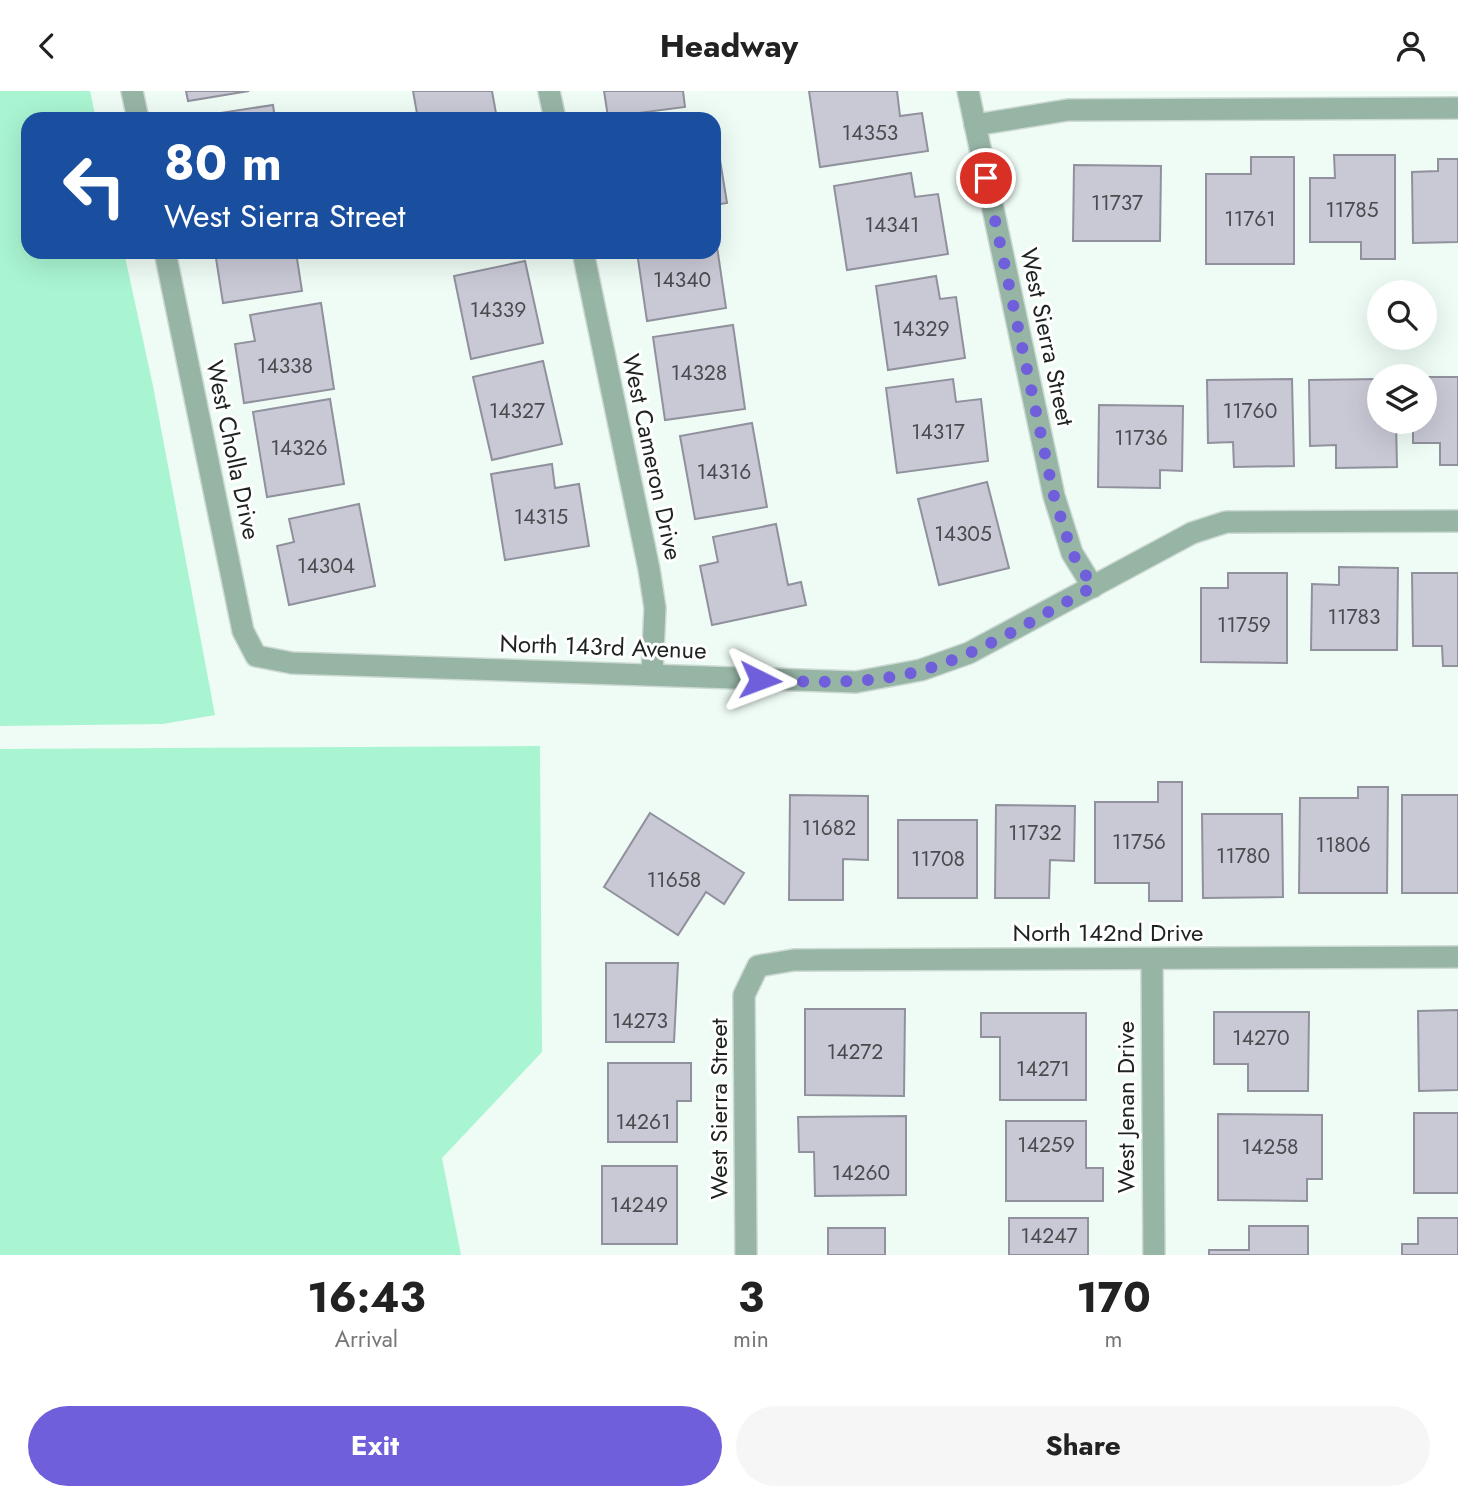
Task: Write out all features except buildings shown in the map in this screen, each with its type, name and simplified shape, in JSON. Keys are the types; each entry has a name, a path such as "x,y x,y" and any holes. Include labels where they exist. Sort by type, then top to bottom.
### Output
{"street":[{"path":"132,91 136,112"},
{"path":"550,91 554,112"},
{"name":"West Sierra Street","path":"968,91 1054,496 1072,553 1093,587"},
{"path":"975,125 1068,110 1382,100 1458,108"},
{"name":"West Cholla Drive","path":"166,259 243,631 256,656"},
{"name":"West Cameron Drive","path":"584,259 649,569 655,608 652,674"},
{"name":"North 143rd Avenue","path":"256,656 292,663 856,682 897,676 969,653 1192,533 1226,522 1458,521"},
{"name":"North 142nd Drive","path":"758,966 794,960 1458,957"},
{"name":"West Jenan Drive","path":"1152,959 1154,1255"},
{"name":"West Sierra Street","path":"746,1255 744,995 758,966"}],"green space":[{"path":"0,91 90,91 94,112 21,112 21,259 126,259 153,386 215,715 163,724 0,726"},
{"path":"540,746 542,1052 442,1158 461,1255 0,1255 0,749"}],"route":[{"path":"760,680 856,682 921,670 969,653 1093,587 1072,553 1054,496 986,178"}]}
